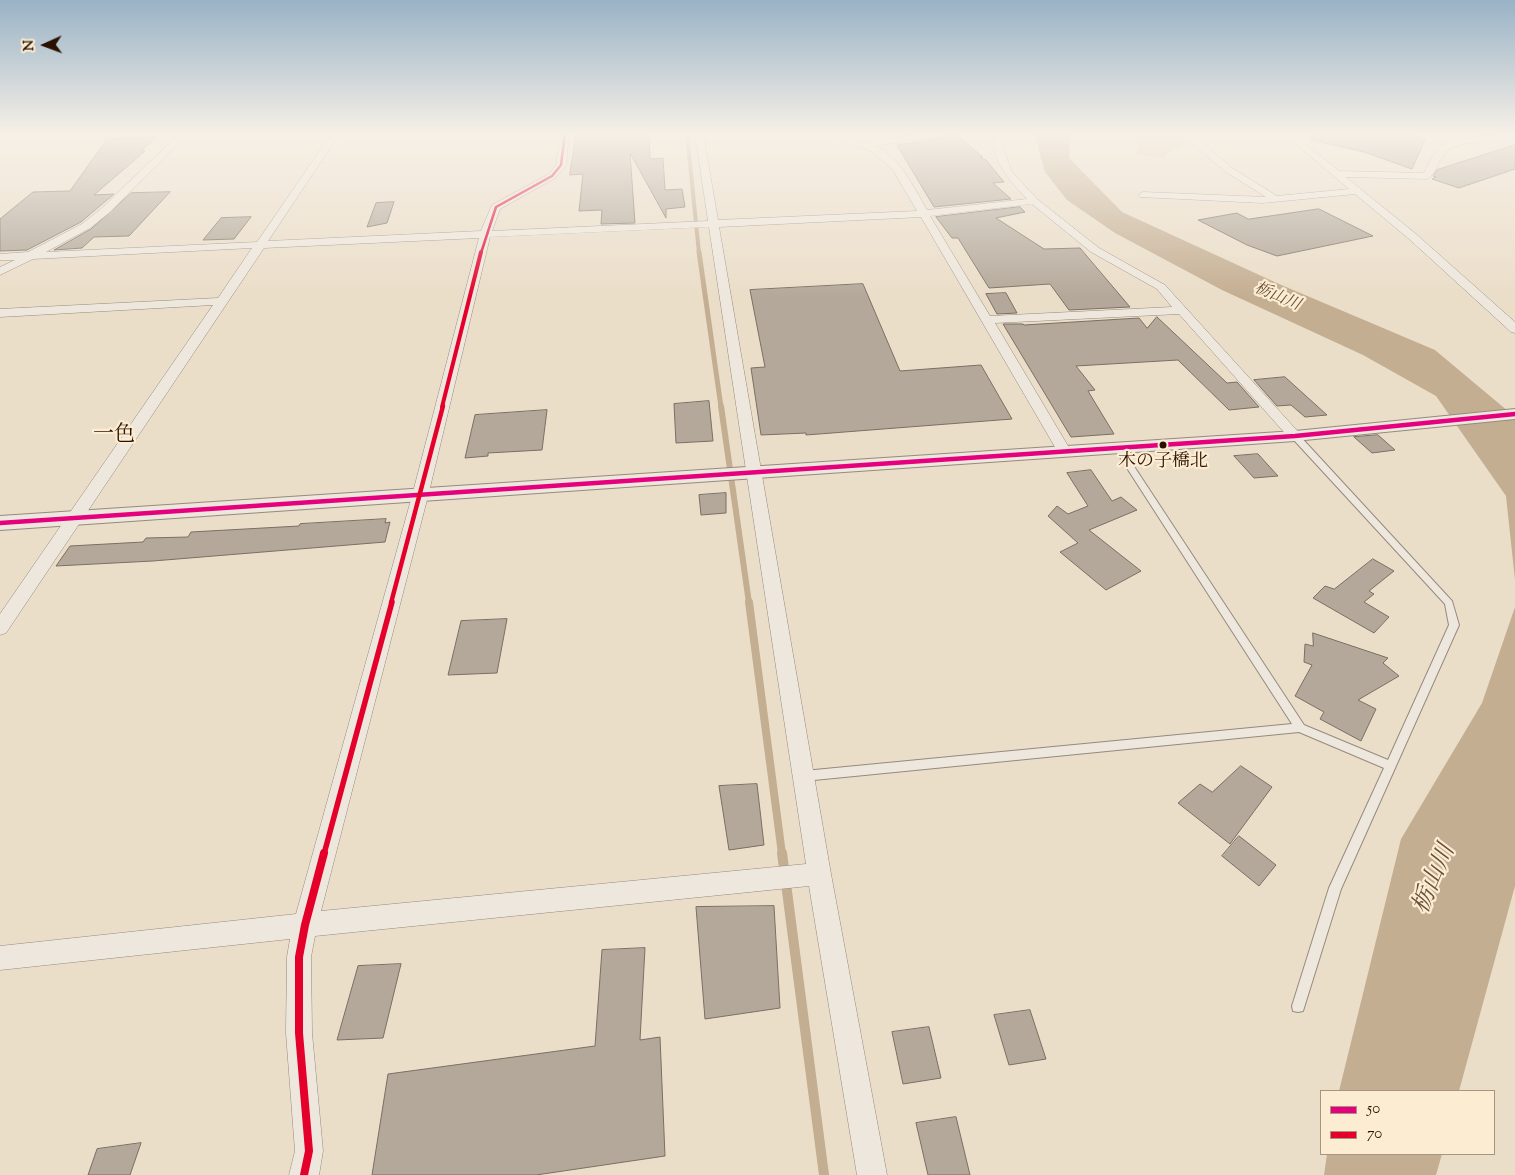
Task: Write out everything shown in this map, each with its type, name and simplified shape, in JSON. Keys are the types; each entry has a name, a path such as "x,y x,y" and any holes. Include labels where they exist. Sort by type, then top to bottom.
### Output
{"street":[{"path":"0,272 86,226 129,188"},
{"path":"0,628 299,188"},
{"path":"304,1175 309,1151 299,1033 299,957 305,925 420,496 486,233 496,206 530,188"},
{"path":"706,188 710,224 754,471 819,874 872,1175"},
{"path":"908,188 1064,451"},
{"path":"1021,188 1034,202 1068,232 1095,250 1161,287 1295,436"},
{"path":"1258,188 1276,199"},
{"path":"1354,188 1512,324"},
{"path":"1143,195 1276,199 1357,190"},
{"path":"0,257 923,214 1034,202"},
{"path":"0,313 223,301"},
{"path":"986,320 1182,310"},
{"path":"0,523 1295,436 1515,414"},
{"path":"0,958 305,925 819,874"}],"lane":[{"path":"1295,436 1449,603 1454,626 1335,888 1298,1006"},
{"path":"1118,448 1300,728"},
{"path":"804,776 1300,728 1390,766"}],"water":[{"name":"栃山川","path":"1057,188 1098,188 1122,212 1279,284 1435,350 1515,417 1515,580 1506,496 1436,396 1363,355 1222,290 1115,233 1067,200"},
{"name":"栃山川","path":"1515,607 1515,886 1459,1090 1339,1090 1401,839 1482,703"},
{"path":"1327,1155 1442,1155 1436,1175 1324,1175"}],"building":[{"path":"72,188 102,188 94,195 114,194 81,222 27,250 0,251 0,219 33,192 70,191"},
{"path":"582,188 632,188 635,223 601,224 602,210 579,211"},
{"path":"649,188 665,188 665,190 682,189 685,207 666,209 666,218"},
{"path":"923,188 998,188 1011,199 934,207"},
{"path":"170,192 129,236 94,237 82,248 54,250 91,229 131,193"},
{"path":"394,202 387,223 367,227 376,203"},
{"path":"1020,207 1025,212 996,218 1044,249 1080,248 1130,307 1069,310 1050,284 989,288 958,238 952,238 936,217"},
{"path":"1319,209 1373,236 1277,256 1247,245 1198,220 1237,213 1248,219"},
{"path":"251,217 234,239 203,240 221,218"},
{"path":"863,284 900,371 981,365 1012,419 806,435 806,433 761,435 751,368 765,367 750,290"},
{"path":"1006,293 1017,313 997,314 986,294"},
{"path":"1157,317 1227,383 1237,382 1259,407 1229,410 1178,360 1076,366 1095,390 1088,391 1114,434 1071,437 1003,324 1024,325 1139,318 1147,328"},
{"path":"1285,377 1327,415 1305,417 1291,405 1277,406 1254,380"},
{"path":"709,401 713,441 676,443 674,404"},
{"path":"547,410 542,450 488,453 488,456 465,458 475,415"},
{"path":"1378,435 1395,450 1372,453 1354,437"},
{"path":"1258,454 1278,476 1254,478 1234,456"},
{"path":"1091,470 1112,501 1121,497 1137,510 1089,530 1141,571 1106,590 1060,552 1078,543 1048,516 1057,506 1068,514 1088,506 1067,473"},
{"path":"726,493 726,513 701,515 699,495"},
{"path":"386,519 385,523 390,522 385,542 153,561 56,566 70,546 143,542 146,538 188,537 191,532"},
{"path":"1373,559 1394,571 1369,591 1374,594 1364,602 1389,617 1374,633 1313,598 1325,586 1334,589"},
{"path":"507,619 497,673 448,675 461,621"},
{"path":"1313,633 1388,658 1383,663 1399,676 1358,700 1376,709 1361,741 1320,719 1324,712 1295,696 1312,665 1304,662 1305,644 1313,646"},
{"path":"1241,766 1272,787 1230,844 1178,803 1200,784 1212,792"},
{"path":"757,784 764,845 729,850 719,786"},
{"path":"1239,836 1276,865 1259,886 1222,856"},
{"path":"774,906 780,1008 705,1019 696,907"},
{"path":"645,948 640,1040 660,1037 665,1156 536,1175 372,1175 388,1074 595,1046 602,950"},
{"path":"401,964 383,1038 337,1040 358,966"},
{"path":"1030,1010 1046,1059 1009,1065 994,1015"},
{"path":"929,1027 941,1078 903,1084 892,1032"},
{"path":"956,1117 970,1175 928,1175 916,1123"},
{"path":"141,1143 130,1175 88,1175 97,1149"}],"waterway":[{"path":"692,188 699,253"},
{"path":"699,252 721,407"},
{"path":"721,406 749,603"},
{"path":"749,602 782,854"},
{"path":"782,853 824,1175"}],"transit line":[{"name":"70","path":"304,1175 309,1151 299,1033 299,957 305,925 420,496 486,233 496,207 531,188"},
{"name":"50","path":"0,523 1295,436 1515,414"}],"place":[{"name":"木の子橋北","path":"1163,445"}],"district":[{"name":"一色","path":"114,436"}]}
